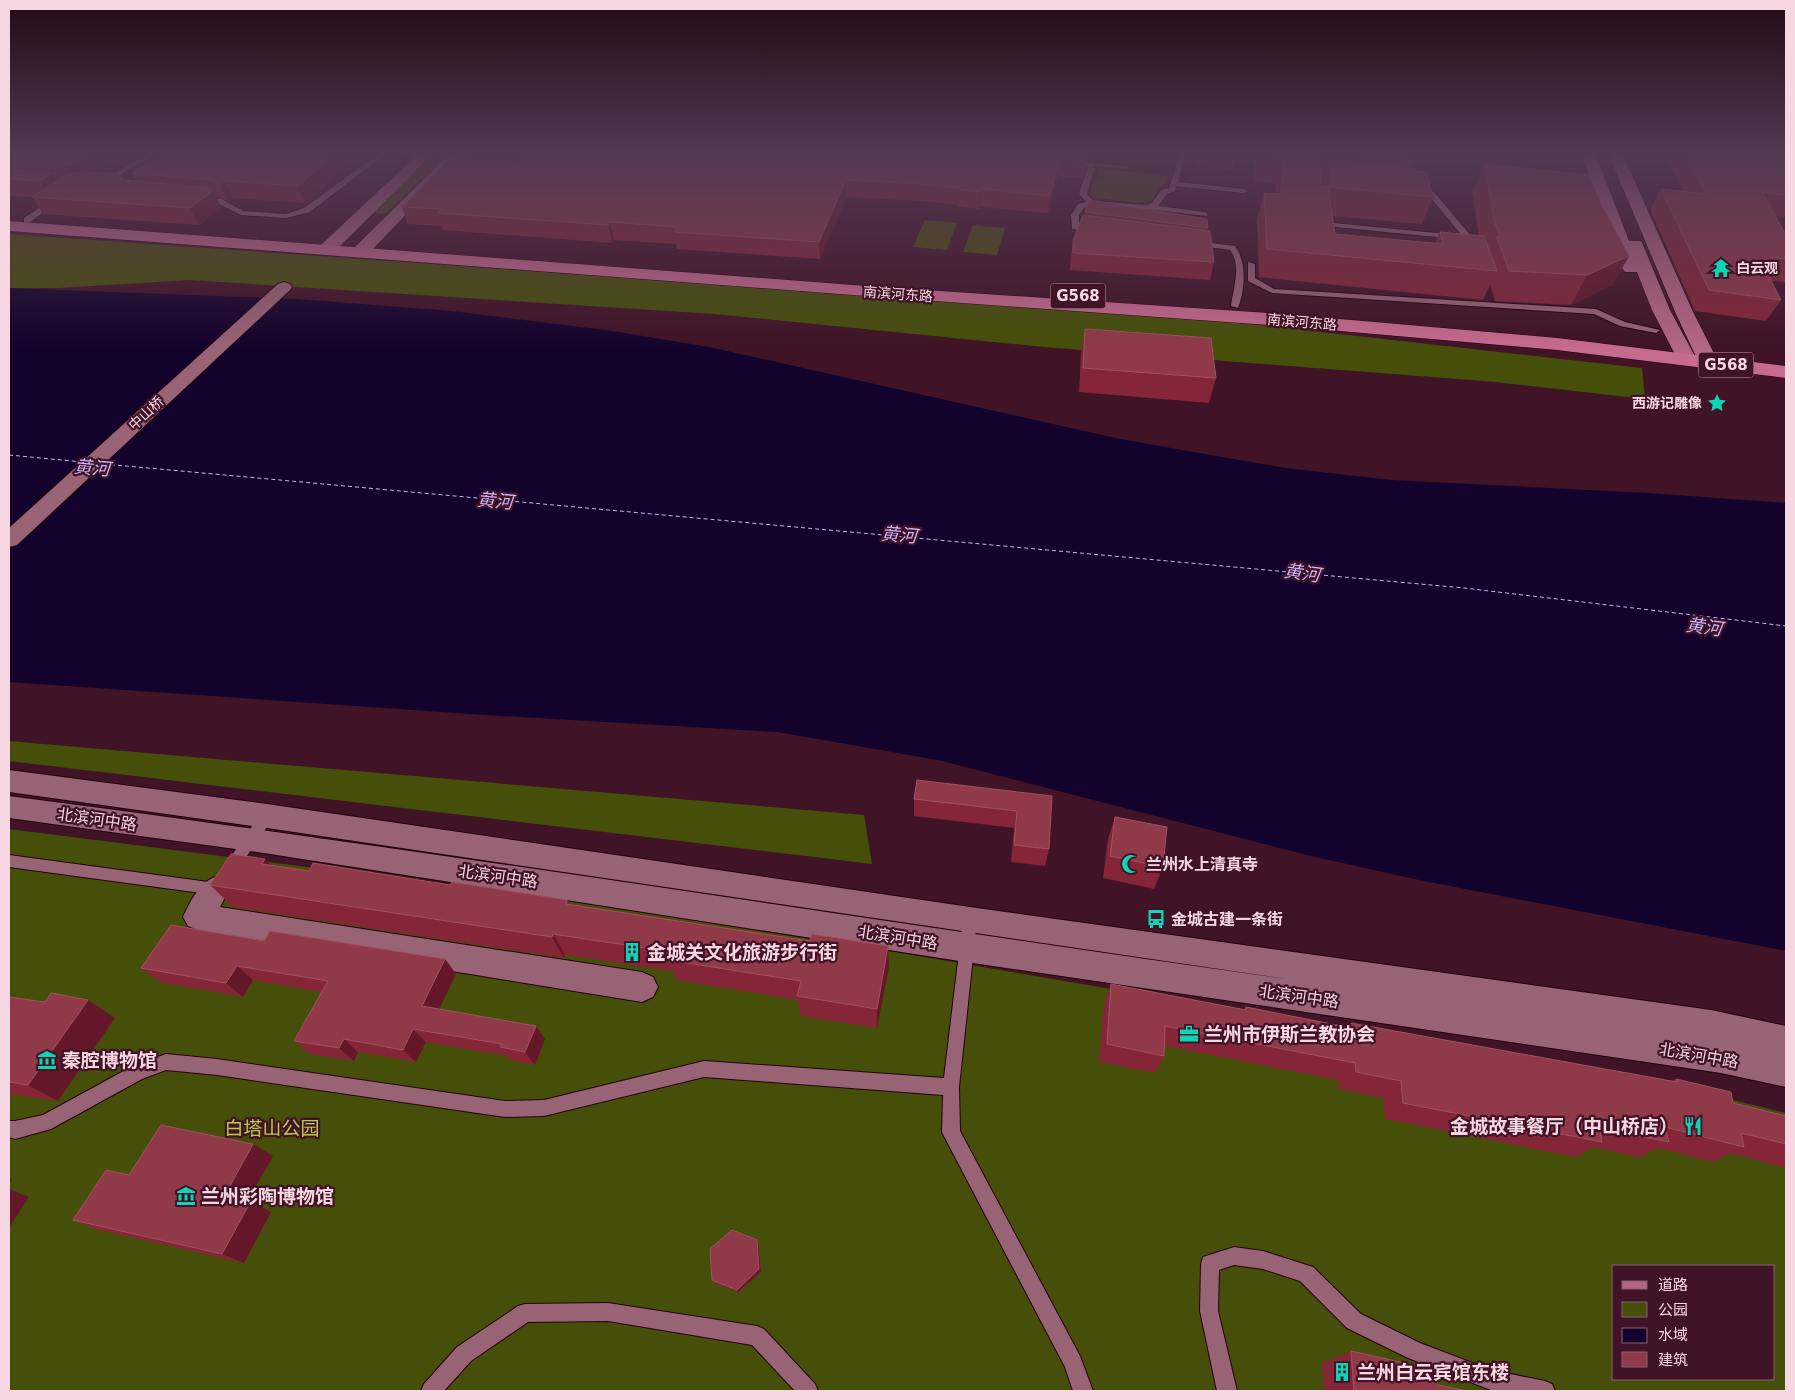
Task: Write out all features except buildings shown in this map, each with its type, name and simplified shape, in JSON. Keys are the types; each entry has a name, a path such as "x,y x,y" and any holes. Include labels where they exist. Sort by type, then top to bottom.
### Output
{"highway":[{"name":"南滨河东路","path":"9,219 331,244"},
{"name":"南滨河东路","path":"9,226 365,246 1235,306 1786,359"},
{"name":"南滨河东路","path":"365,246 876,292 1283,320 1558,344 1682,350 1786,372"}],"main road":[{"path":"331,244 358,218"},
{"path":"365,246 395,218"},
{"path":"1611,218 1620,242 1682,350"},
{"path":"1627,218 1682,350"},
{"path":"1631,218 1666,311"},
{"path":"1643,218 1684,314 1682,350"}],"street":[{"name":"中山桥","path":"9,540 284,287"},
{"name":"北滨河中路","path":"9,781 810,894 968,934 1721,1057 1786,1072"},
{"name":"北滨河中路","path":"9,807 250,839 803,921 968,934 1613,1011 1711,1026 1786,1042"},
{"path":"215,890 198,917 642,987"}],"lane":[{"path":"1075,218 1075,227 1106,232"},
{"path":"1451,218 1468,238 1474,255"},
{"path":"1326,224 1468,238"},
{"path":"1186,242 1232,248 1236,251 1239,263 1235,306"},
{"path":"1251,264 1252,279 1272,291 1490,302 1596,312 1682,350"},
{"path":"9,861 215,890 267,816"},
{"path":"968,934 951,1087 951,1132 1073,1362 1083,1391"},
{"path":"9,1129 15,1130 45,1123 137,1073 166,1062 217,1067 505,1109 544,1108 704,1069 951,1087"},
{"path":"1227,1391 1209,1311 1210,1264 1234,1256 1263,1260 1306,1274 1354,1321 1415,1351 1491,1380 1546,1391"},
{"path":"431,1391 464,1354 525,1313 608,1312 757,1336 808,1391"}],"green space":[{"path":"925,220 957,223 947,250 913,247"},
{"path":"973,225 1005,228 997,255 963,252"},
{"path":"9,234 1205,319 1642,368 1645,399 1496,382 1044,347 714,314 190,280 59,288 9,288"},
{"path":"9,741 864,815 872,864 9,761"},
{"name":"白塔山公园","path":"9,829 661,912 1661,1083 1786,1113 1786,1391 9,1391"}],"water":[{"name":"黄河","path":"9,288 297,299 452,311 613,331 709,347 1120,439 1285,468 1391,480 1648,493 1786,503 1786,951 1419,880 1311,856 938,760 777,732 485,715 9,682"}],"ferry route":[{"path":"9,455 83,462"},
{"path":"104,464 1464,588 1786,626"}],"place":[{"name":"白云观","path":"1721,268"},
{"name":"西游记雕像","path":"1717,403"},
{"name":"兰州水上清真寺","path":"1131,864"},
{"name":"金城古建一条街","path":"1156,919"},
{"name":"金城关文化旅游步行街","path":"632,952"},
{"name":"兰州市伊斯兰教协会","path":"1189,1034"},
{"name":"秦腔博物馆","path":"47,1060"},
{"name":"金城故事餐厅（中山桥店）","path":"1693,1126"},
{"name":"兰州彩陶博物馆","path":"186,1196"},
{"name":"兰州白云宾馆东楼","path":"1342,1372"}]}
